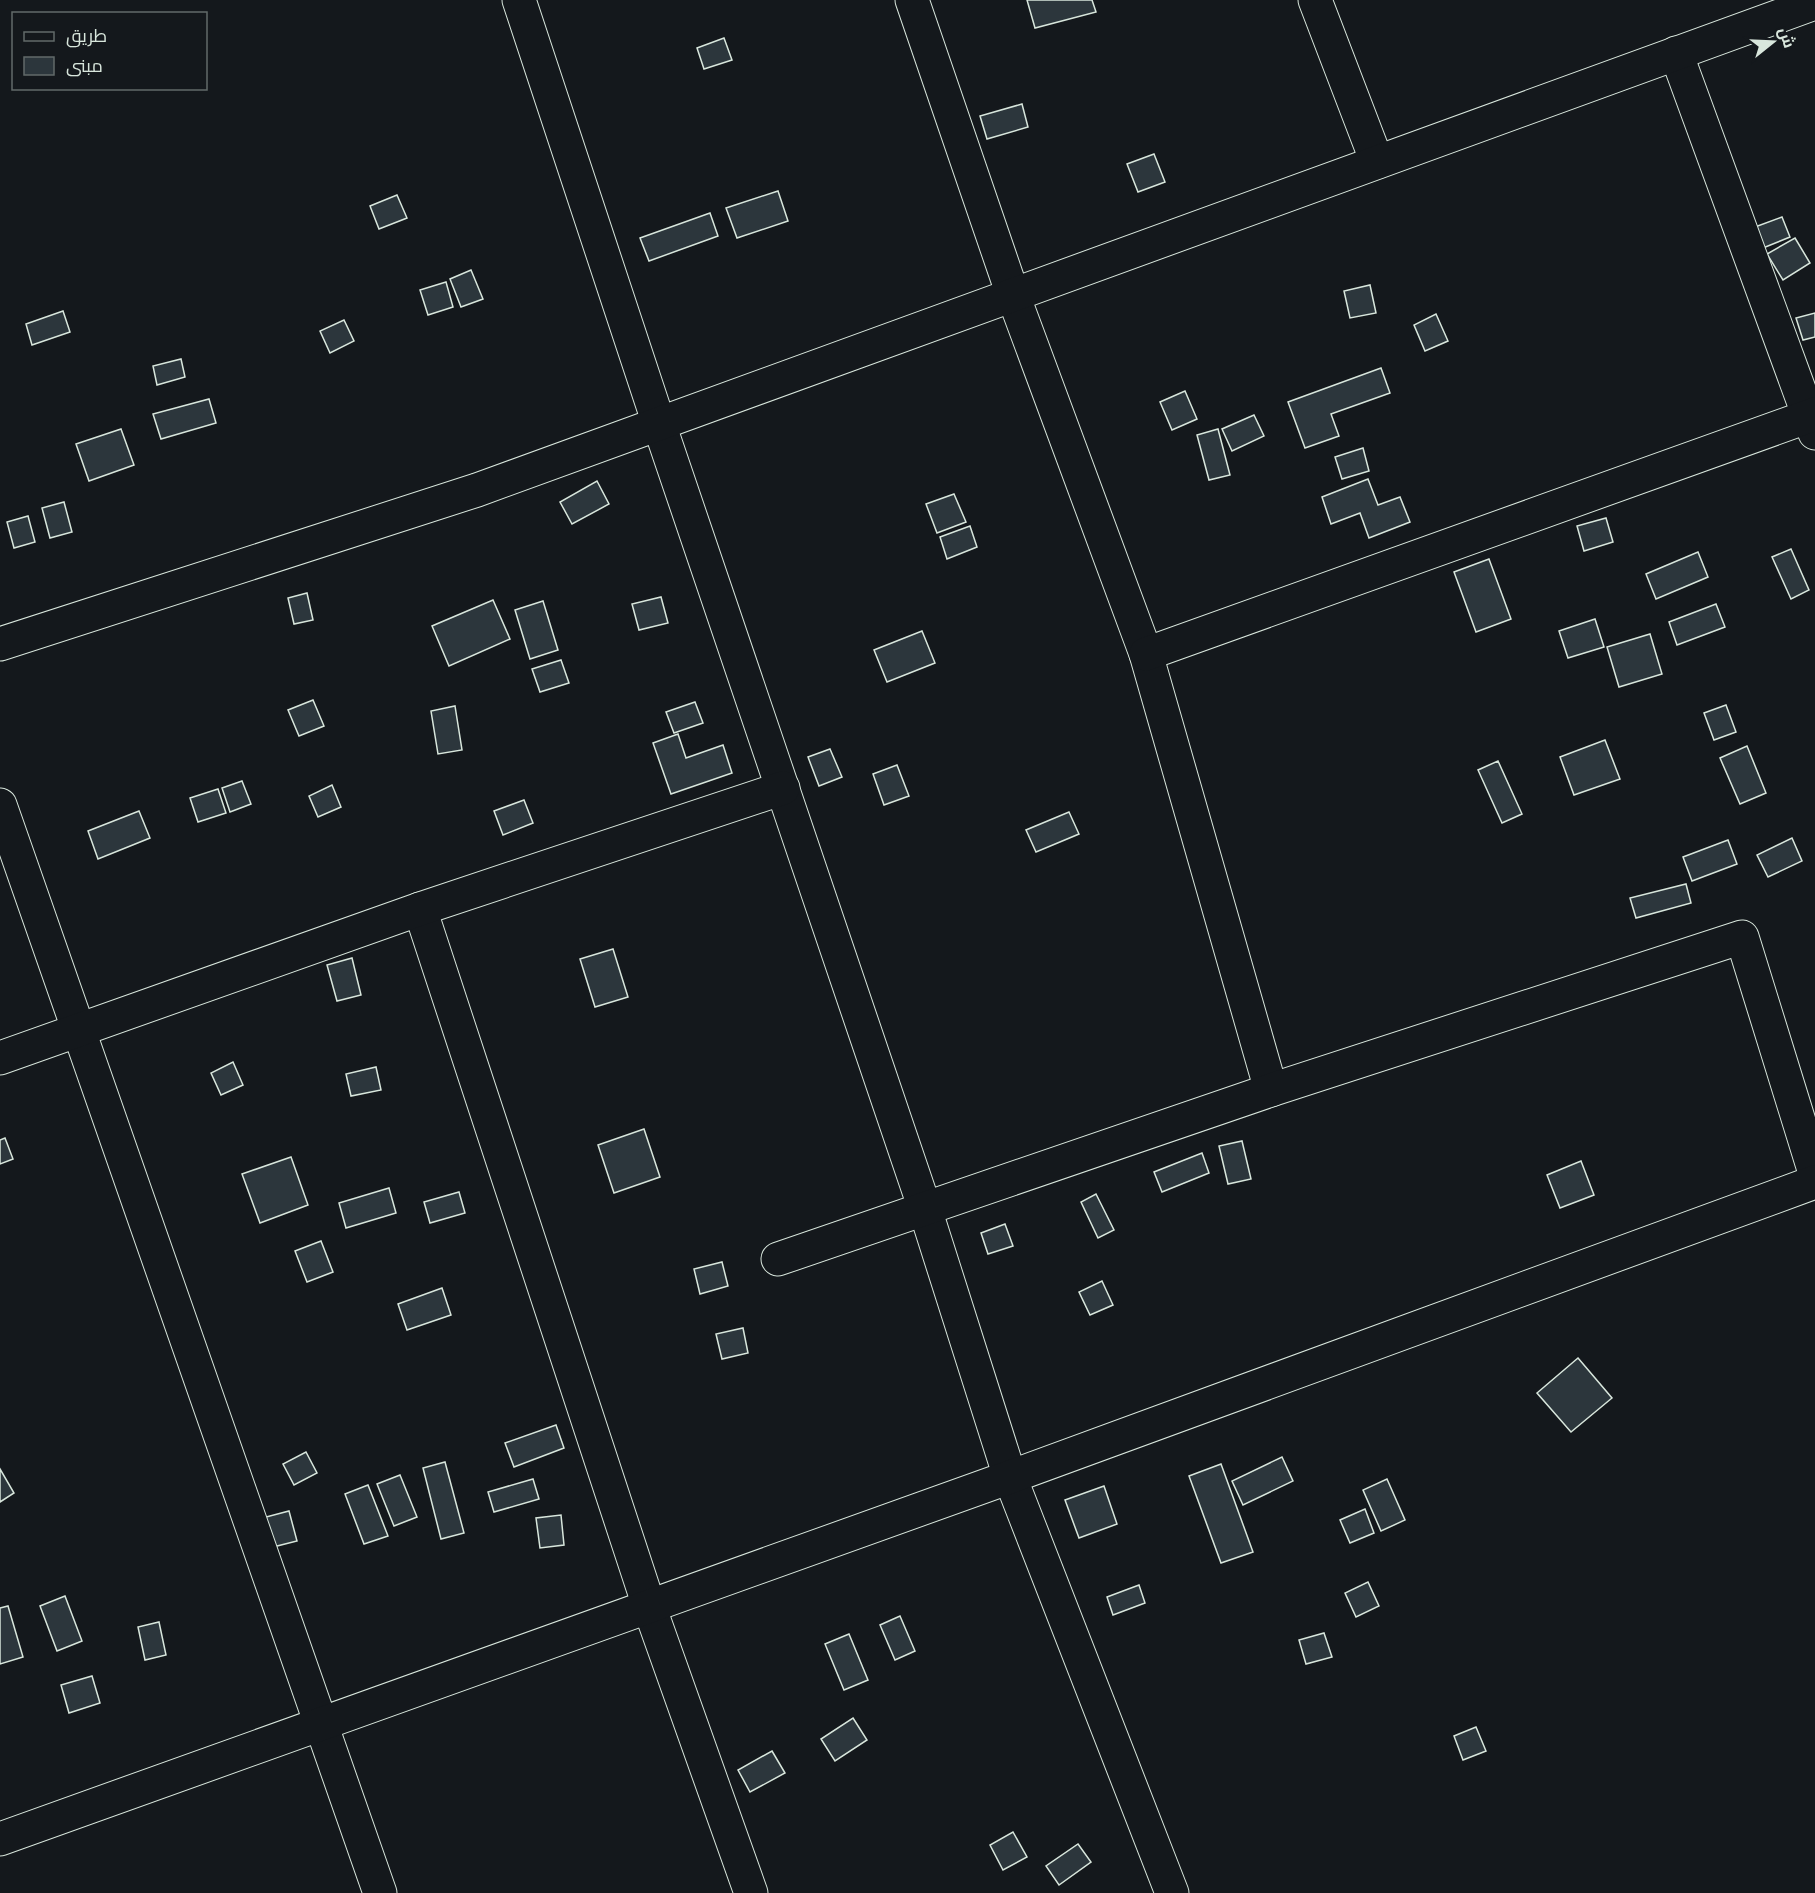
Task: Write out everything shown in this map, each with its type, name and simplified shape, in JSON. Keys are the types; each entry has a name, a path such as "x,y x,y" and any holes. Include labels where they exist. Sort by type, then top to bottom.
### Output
{"street":[{"path":"519,0 659,424 925,1209 1010,1478 1172,1893"},
{"path":"912,0 1012,295 1146,654 1271,1090"},
{"path":"1315,0 1377,162"},
{"path":"0,644 477,490 1815,3"},
{"path":"1146,654 1813,421 1676,53"},
{"path":"0,1058 420,909 783,788"},
{"path":"0,805 380,1893"},
{"path":"420,909 649,1606 752,1893"},
{"path":"778,1259 1271,1090 1742,937 1815,1173"},
{"path":"0,1839 1010,1478 1815,1182"}],"building":[{"path":"1027,0 1092,0 1096,12 1035,28"},
{"path":"724,38 732,60 704,69 697,48"},
{"path":"1022,104 1028,127 987,139 980,116"},
{"path":"1154,154 1165,182 1138,192 1127,164"},
{"path":"778,191 788,221 737,238 726,208"},
{"path":"397,195 407,218 379,229 370,206"},
{"path":"710,213 718,236 649,261 640,238"},
{"path":"1782,217 1790,237 1763,248 1755,227"},
{"path":"1795,238 1810,263 1783,280 1767,254"},
{"path":"471,270 483,299 461,307 450,279"},
{"path":"446,282 453,307 428,315 420,290"},
{"path":"1370,285 1376,313 1350,318 1344,291"},
{"path":"63,311 70,332 32,345 26,324"},
{"path":"1815,313 1815,337 1803,340 1796,318"},
{"path":"1436,314 1448,341 1425,351 1414,325"},
{"path":"344,320 354,341 330,353 320,331"},
{"path":"181,359 185,377 157,385 153,366"},
{"path":"1381,368 1390,393 1331,414 1339,436 1305,448 1288,402"},
{"path":"1185,391 1197,419 1172,430 1160,402"},
{"path":"209,399 216,423 161,439 153,414"},
{"path":"1254,415 1264,436 1232,451 1222,429"},
{"path":"121,429 134,465 89,481 76,444"},
{"path":"1218,429 1230,475 1209,480 1197,435"},
{"path":"1363,448 1369,471 1342,479 1335,457"},
{"path":"1368,479 1378,505 1400,497 1410,522 1369,538 1360,513 1331,524 1322,497"},
{"path":"597,481 609,504 572,524 560,502"},
{"path":"954,494 966,522 937,533 926,504"},
{"path":"64,502 72,532 50,538 42,508"},
{"path":"28,516 35,542 14,548 7,522"},
{"path":"1606,518 1613,542 1584,551 1577,526"},
{"path":"970,526 977,547 947,559 940,537"},
{"path":"1791,549 1809,590 1791,599 1772,557"},
{"path":"1698,552 1708,577 1656,599 1646,574"},
{"path":"1489,559 1511,619 1476,632 1454,572"},
{"path":"307,593 313,620 294,624 288,598"},
{"path":"661,597 668,623 639,630 632,604"},
{"path":"493,600 510,639 449,666 432,626"},
{"path":"543,601 558,650 530,659 515,610"},
{"path":"1716,604 1725,627 1677,645 1669,622"},
{"path":"1595,619 1604,647 1568,658 1559,631"},
{"path":"922,631 935,663 887,682 874,650"},
{"path":"1650,634 1662,674 1619,687 1607,647"},
{"path":"561,660 569,683 540,692 532,669"},
{"path":"313,700 324,726 299,736 288,710"},
{"path":"695,702 703,723 674,733 666,712"},
{"path":"1726,705 1736,732 1714,740 1704,713"},
{"path":"455,706 462,750 438,754 431,711"},
{"path":"678,734 686,758 723,745 732,773 671,794 653,743"},
{"path":"1605,740 1620,779 1574,795 1560,757"},
{"path":"1747,746 1766,793 1740,804 1720,758"},
{"path":"830,749 842,777 819,786 808,757"},
{"path":"1498,761 1522,814 1502,823 1478,770"},
{"path":"897,765 909,796 884,805 873,774"},
{"path":"242,781 251,804 230,812 222,788"},
{"path":"332,785 341,807 318,817 309,796"},
{"path":"218,789 226,813 198,822 190,798"},
{"path":"524,800 533,823 503,835 494,811"},
{"path":"139,811 150,838 98,859 88,831"},
{"path":"1069,812 1079,834 1036,852 1026,830"},
{"path":"1792,838 1802,861 1768,877 1757,855"},
{"path":"1728,840 1737,864 1692,881 1683,857"},
{"path":"1686,884 1691,903 1636,918 1630,898"},
{"path":"613,949 628,997 595,1007 580,959"},
{"path":"352,958 361,995 337,1001 327,965"},
{"path":"233,1062 243,1085 221,1095 211,1073"},
{"path":"376,1067 381,1090 351,1096 346,1074"},
{"path":"644,1129 660,1177 614,1193 598,1145"},
{"path":"5,1138 13,1159 0,1164 0,1140"},
{"path":"1242,1141 1251,1179 1228,1184 1219,1146"},
{"path":"1202,1153 1209,1173 1162,1192 1154,1172"},
{"path":"291,1157 308,1205 260,1223 242,1174"},
{"path":"1581,1161 1594,1195 1560,1208 1547,1175"},
{"path":"389,1188 396,1213 346,1228 339,1203"},
{"path":"459,1192 465,1213 430,1223 424,1202"},
{"path":"1096,1194 1114,1230 1098,1238 1081,1202"},
{"path":"1005,1224 1013,1246 988,1254 981,1233"},
{"path":"321,1241 333,1272 307,1282 295,1251"},
{"path":"722,1262 728,1286 700,1294 694,1269"},
{"path":"1102,1281 1113,1305 1090,1315 1079,1292"},
{"path":"442,1288 451,1315 407,1330 398,1304"},
{"path":"743,1328 748,1353 722,1359 716,1334"},
{"path":"1578,1358 1612,1398 1571,1432 1537,1393"},
{"path":"556,1425 564,1448 514,1467 505,1443"},
{"path":"306,1452 317,1473 294,1485 283,1464"},
{"path":"1282,1457 1293,1481 1243,1505 1232,1481"},
{"path":"445,1462 464,1533 441,1539 423,1468"},
{"path":"1221,1464 1253,1552 1221,1563 1189,1476"},
{"path":"0,1469 14,1493 0,1502"},
{"path":"400,1475 417,1517 394,1526 377,1484"},
{"path":"533,1479 539,1499 494,1512 488,1492"},
{"path":"1387,1479 1405,1520 1381,1531 1363,1490"},
{"path":"368,1485 388,1536 364,1544 345,1494"},
{"path":"1104,1486 1117,1524 1079,1538 1065,1500"},
{"path":"1365,1509 1374,1533 1350,1543 1340,1520"},
{"path":"289,1511 297,1541 273,1547 266,1517"},
{"path":"561,1515 564,1545 540,1548 536,1518"},
{"path":"1368,1582 1379,1606 1356,1617 1345,1593"},
{"path":"1139,1585 1145,1603 1113,1615 1107,1597"},
{"path":"65,1596 82,1641 57,1651 40,1606"},
{"path":"8,1606 23,1657 0,1664 0,1608"},
{"path":"900,1616 915,1651 895,1660 880,1625"},
{"path":"159,1622 166,1655 145,1660 138,1627"},
{"path":"1324,1633 1332,1657 1306,1664 1299,1640"},
{"path":"849,1634 868,1680 844,1690 825,1644"},
{"path":"92,1676 100,1703 69,1713 61,1685"},
{"path":"853,1718 867,1740 835,1761 821,1739"},
{"path":"1476,1727 1486,1751 1463,1760 1454,1736"},
{"path":"772,1751 785,1773 750,1792 738,1770"},
{"path":"1013,1832 1027,1857 1003,1870 990,1845"},
{"path":"1078,1844 1091,1862 1059,1885 1046,1866"}]}
